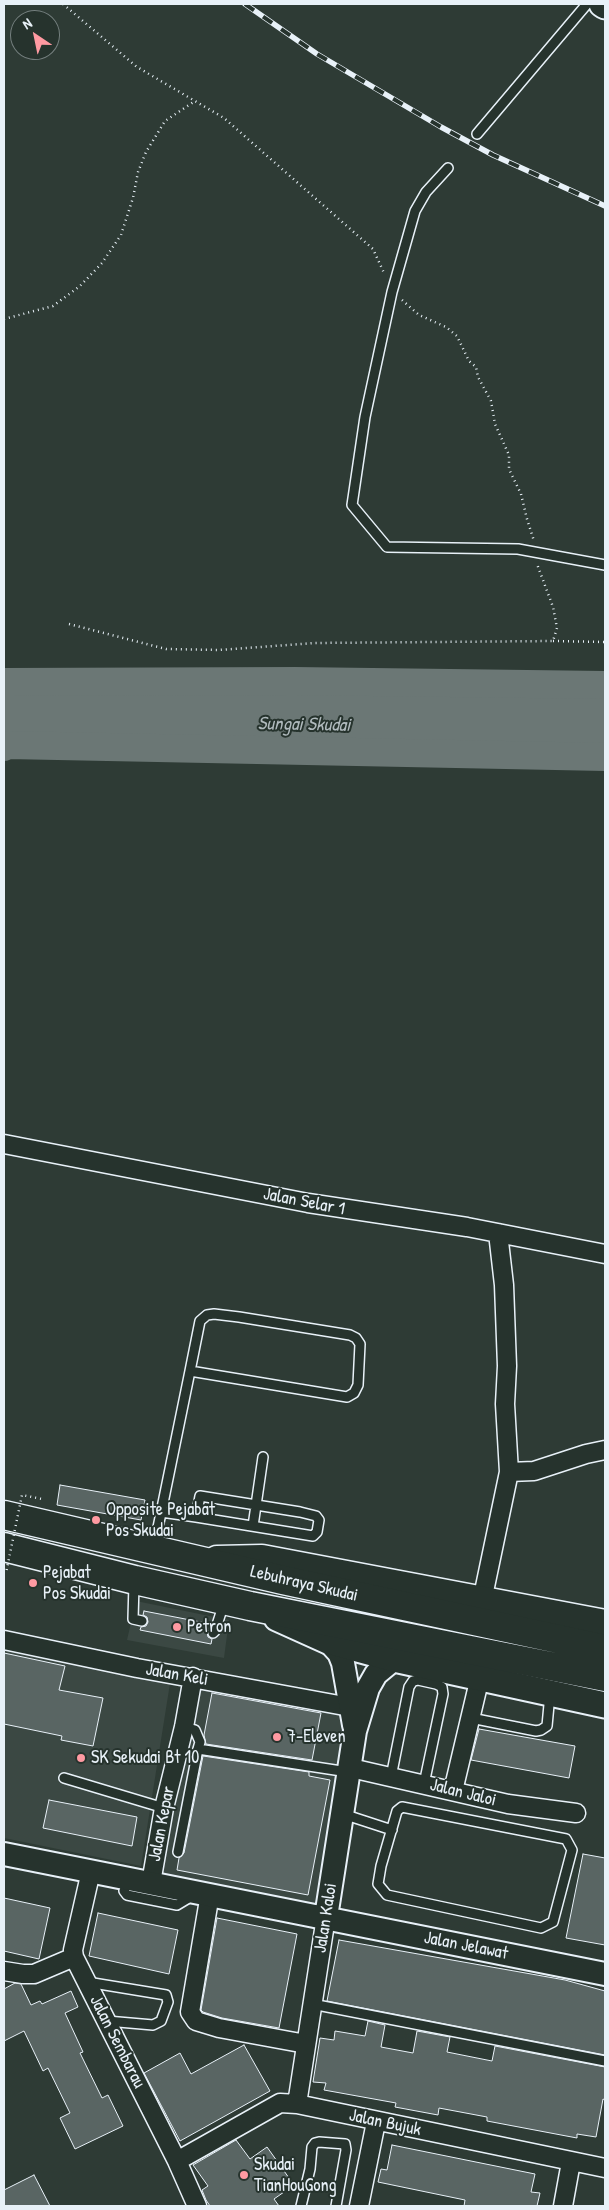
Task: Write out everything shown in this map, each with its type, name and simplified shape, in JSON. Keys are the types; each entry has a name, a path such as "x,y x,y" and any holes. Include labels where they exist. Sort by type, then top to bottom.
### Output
{"main road":[{"name":"Lebuhraya Skudai","path":"4,1515 195,1560 605,1649"},
{"name":"Lebuhraya Skudai","path":"4,1547 237,1604 605,1677"},
{"path":"195,1560 262,1559 605,1624"},
{"path":"237,1604 328,1640 394,1659 605,1705"}],"street":[{"name":"Jalan Selar 1","path":"4,1145 351,1211 447,1224 605,1254"},
{"path":"482,1602 509,1472 505,1404 507,1366 505,1304 498,1233"},
{"path":"509,1472 534,1471 586,1454 605,1450"},
{"name":"Jalan Keli","path":"4,1640 350,1707"},
{"name":"Jalan Kaloi","path":"328,1640 339,1653 344,1663 355,1731"},
{"name":"Jalan Kaloi","path":"297,2104 355,1731 368,1688 376,1674 394,1659"},
{"name":"Jalan Kepar","path":"150,1883 164,1808 184,1727 193,1677"},
{"path":"453,1791 480,1678"},
{"name":"Jalan Jaloi","path":"350,1770 424,1784 508,1804 576,1813"},
{"name":"Jalan Jelawat","path":"4,1854 605,1974"},
{"path":"4,1971 34,1974 74,1957 73,1950 91,1871"},
{"path":"201,1893 190,2012 196,2022 218,2028 306,2044"},
{"name":"Jalan Sembarau","path":"74,1957 177,2161 197,2206"},
{"name":"Jalan Bujuk","path":"177,2161 280,2104 297,2104 376,2122 605,2168"},
{"path":"359,2206 376,2122"},
{"path":"563,2206 571,2162"}],"lane":[{"path":"477,134 587,4"},
{"path":"448,168 426,192 415,211 392,292 365,417 352,506 387,547 518,549 605,565"},
{"path":"153,1549 200,1321 207,1315 214,1314 350,1335 356,1338 360,1344 358,1386 354,1393 348,1397 190,1371"},
{"path":"253,1526 263,1458"},
{"path":"161,1512 196,1518 253,1526 313,1536 317,1532 319,1520 316,1516 200,1496 196,1518"},
{"path":"135,1580 132,1615 133,1619 142,1621"},
{"path":"212,1633 237,1604"},
{"path":"390,1777 409,1687 418,1680 442,1687 443,1694 424,1784"},
{"path":"471,1718 536,1731 541,1730 547,1726 550,1693"},
{"path":"178,1852 200,1742 195,1730 184,1727"},
{"path":"198,1749 350,1770"},
{"path":"64,1778 164,1808"},
{"path":"402,1807 566,1839 572,1850 553,1922 541,1928 386,1895 378,1884 392,1830 397,1811 402,1807"},
{"path":"343,1814 392,1830"},
{"path":"128,1878 124,1891 126,1895 160,1902 177,1905 201,1893"},
{"path":"87,1982 166,1995 168,2002 161,2021 154,2025 107,2021"},
{"path":"312,2004 605,2061"},
{"path":"301,2206 310,2169 312,2147 315,2143 319,2142 345,2144 346,2150 336,2206"}],"path":[{"path":"63,4 137,67 224,118 373,249 392,292 419,315 446,327 457,336 469,361 476,367 478,377 491,401 496,424 509,455 509,468 522,494 526,519 534,537 538,571 553,607 557,628 553,641"},
{"path":"4,319 53,306 80,286 102,262 121,235 133,198 138,172 146,152 165,121 196,101"},
{"path":"69,624 166,649 219,650 324,643 605,642"},
{"path":"4,1572 6,1573 22,1495 42,1499"}],"shaded area":[{"path":"136,1601 229,1620 224,1658 127,1640"},
{"name":"SK Sekudai Bt 10","path":"4,1642 171,1677 141,1866 4,1838"},
{"path":"198,1683 343,1711 345,1733 318,1907 158,1875"}],"water":[{"name":"Sungai Skudai","path":"295,681 605,685 605,757 8,745 4,747 4,682"}],"building":[{"path":"60,1485 145,1500 141,1520 57,1505"},
{"name":"Petron","path":"144,1611 211,1624 207,1632 208,1637 212,1639 211,1644 140,1630 148,1622 147,1617 143,1615"},
{"path":"4,1653 65,1666 59,1690 103,1698 93,1746 61,1740 62,1736 4,1724"},
{"path":"212,1693 321,1713 312,1760 206,1744 204,1735"},
{"path":"479,1729 575,1746 569,1778 471,1760"},
{"path":"203,1756 309,1772 309,1776 330,1780 308,1895 177,1870 179,1858 184,1853"},
{"path":"49,1800 137,1817 132,1846 43,1828"},
{"path":"583,1854 605,1858 605,1945 566,1938"},
{"path":"4,1898 50,1908 39,1959 4,1951"},
{"path":"98,1913 178,1930 169,1974 89,1956"},
{"path":"217,1918 297,1934 279,2028 222,2018 201,2010"},
{"path":"339,1940 565,1980 605,1991 605,2055 327,2001"},
{"path":"15,1983 21,1984 31,2005 40,2001 42,2004 71,1991 78,2007 65,2013 83,2052 80,2053 102,2098 108,2095 123,2126 75,2149 60,2118 70,2113 48,2068 43,2071 24,2031 4,2041 4,1989"},
{"path":"368,2021 385,2025 381,2047 413,2053 417,2031 450,2037 447,2052 492,2061 495,2046 605,2067 605,2100 603,2099 596,2137 577,2134 577,2138 487,2121 487,2117 439,2108 438,2115 395,2107 396,2103 324,2090 326,2083 313,2082 320,2038 334,2040 335,2031 365,2036"},
{"path":"244,2045 270,2091 180,2141 144,2073 180,2053 191,2074"},
{"name":"Skudai TianHouGong","path":"236,2140 250,2159 267,2147 294,2185 274,2199 279,2206 210,2206 206,2200 202,2190 208,2186 193,2165"},
{"path":"392,2145 535,2174 531,2192 540,2193 537,2206 464,2206 465,2200 378,2182 381,2169 387,2170"},
{"path":"34,2175 50,2206 4,2206 4,2190"}],"waterway":[{"path":"4,682 295,681 605,685"},
{"path":"4,747 8,745 605,757"}],"railway":[{"path":"245,4 317,54 441,127 493,155 605,206"}],"place":[{"name":"Opposite Pejabat Pos Skudai","path":"96,1520"},
{"name":"Pejabat Pos Skudai","path":"33,1583"},
{"name":"Petron","path":"177,1627"},
{"name":"7-Eleven","path":"277,1737"},
{"name":"SK Sekudai Bt 10","path":"81,1758"},
{"name":"Skudai TianHouGong","path":"244,2175"}]}
